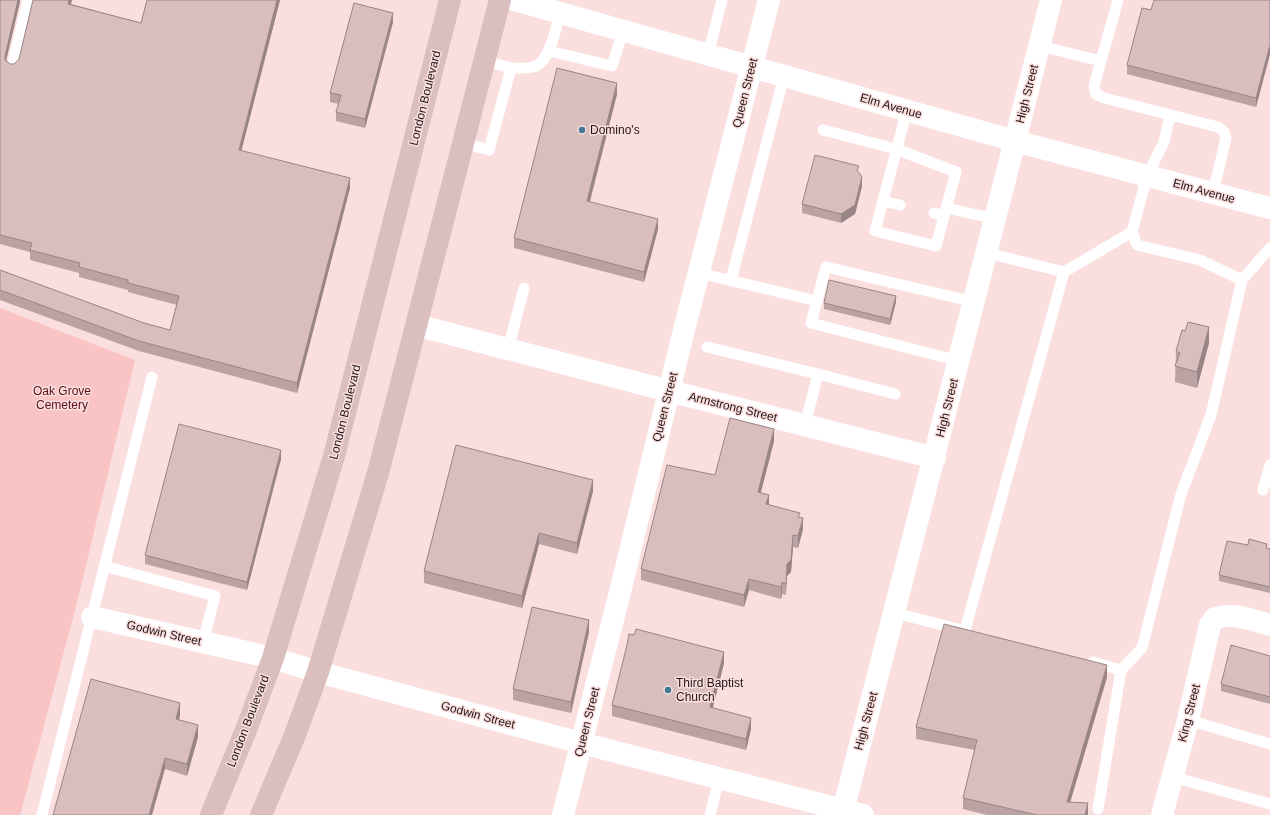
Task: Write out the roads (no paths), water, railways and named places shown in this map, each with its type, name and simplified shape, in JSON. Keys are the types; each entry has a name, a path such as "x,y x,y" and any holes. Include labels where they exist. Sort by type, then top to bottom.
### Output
{"main road":[{"name":"London Boulevard","path":"211,815 246,730 273,658 334,456 450,0"},
{"path":"261,815 295,736 318,672 378,473 500,0"}],"street":[{"name":"Elm Avenue","path":"514,0 1015,141 1270,208"},
{"name":"Queen Street","path":"563,815 620,592 684,330 769,0"},
{"name":"High Street","path":"850,813 894,613 935,458 1051,0"},
{"name":"Armstrong Street","path":"416,325 935,458"},
{"name":"King Street","path":"1162,815 1188,720 1210,625 1215,618 1222,616 1237,616 1270,625"},
{"name":"Godwin Street","path":"92,617 273,658 318,672 581,743 850,813"}],"lane":[{"path":"12,67 28,0"},
{"path":"708,55 722,0"},
{"path":"1118,0 1094,86 1096,94 1104,98 1218,127 1224,132 1226,138 1213,193"},
{"path":"484,61 511,68 533,68 541,64 549,51 560,13"},
{"path":"549,51 612,66 623,31"},
{"path":"1040,46 1101,61"},
{"path":"463,143 489,150 511,68"},
{"path":"731,280 784,76"},
{"path":"823,130 896,149 956,172 941,212 936,246 875,232 883,201 896,149 906,110"},
{"path":"1170,115 1164,142 1147,176 1132,232 1137,245 1200,260 1242,280"},
{"path":"883,201 900,205"},
{"path":"941,212 996,219"},
{"path":"965,630 1064,272 1132,232"},
{"path":"1098,809 1121,670 1142,648 1182,494 1211,415 1242,280 1270,248"},
{"path":"987,253 1064,272"},
{"path":"959,361 811,323 826,267 974,302"},
{"path":"699,273 817,301"},
{"path":"508,349 524,288"},
{"path":"707,347 895,394"},
{"path":"805,425 818,374"},
{"path":"42,815 152,377"},
{"path":"1263,490 1270,465"},
{"path":"104,566 215,596 203,642"},
{"path":"894,613 978,634"},
{"path":"1085,660 1121,670"},
{"path":"1188,720 1270,744"},
{"path":"1173,777 1270,804"},
{"path":"710,815 719,779"}],"place":[{"name":"Domino's","path":"582,130"},
{"name":"Third Baptist Church","path":"668,690"}],"park label":[{"name":"Oak Grove Cemetery","path":"62,398"}]}
